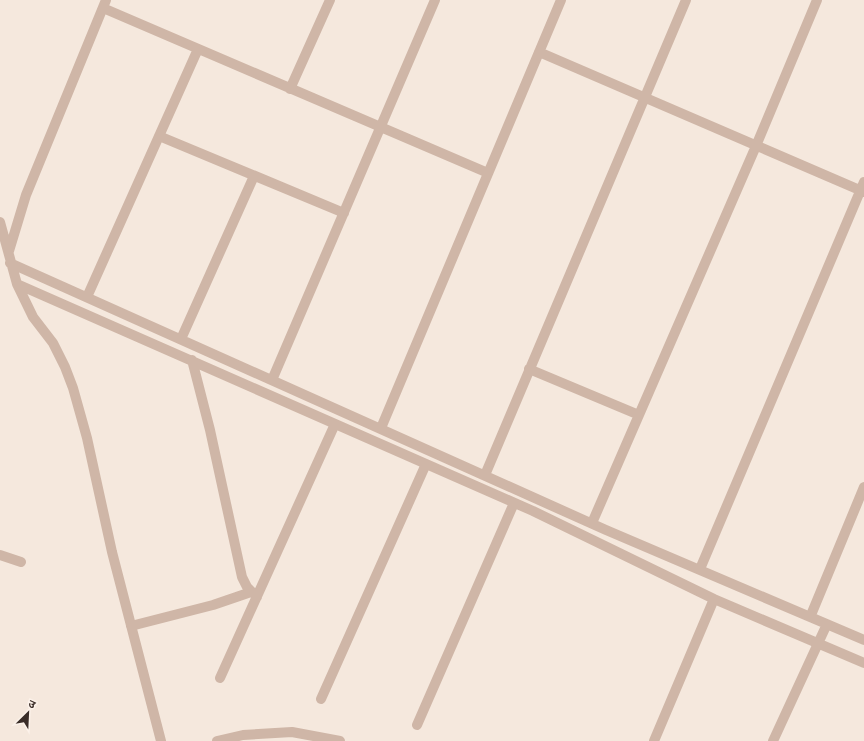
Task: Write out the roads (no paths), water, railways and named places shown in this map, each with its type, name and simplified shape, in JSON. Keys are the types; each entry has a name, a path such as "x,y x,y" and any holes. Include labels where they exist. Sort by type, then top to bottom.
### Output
{"street":[{"path":"290,89 330,0"},
{"path":"272,380 435,0"},
{"path":"381,428 561,0"},
{"path":"485,475 686,0"},
{"path":"592,523 756,146 817,0"},
{"path":"9,251 26,195 105,4 198,49 488,173"},
{"path":"87,297 198,49"},
{"path":"539,52 756,146 863,188 700,569"},
{"path":"159,136 344,213"},
{"path":"181,339 254,176"},
{"path":"0,222 17,284 33,317 53,343 65,367 73,388 87,438 112,552 161,741"},
{"path":"10,263 592,523 811,615 827,624 864,640"},
{"path":"17,284 514,503 714,599 864,663"},
{"path":"192,360 210,430 242,577 254,594"},
{"path":"529,369 639,415"},
{"path":"220,678 254,594 335,424"},
{"path":"321,699 426,464"},
{"path":"811,615 864,487"},
{"path":"417,725 514,503"},
{"path":"0,555 21,562"},
{"path":"131,626 254,594"},
{"path":"654,741 714,599"},
{"path":"773,741 827,624"},
{"path":"217,741 243,735 293,736 340,741"}]}
